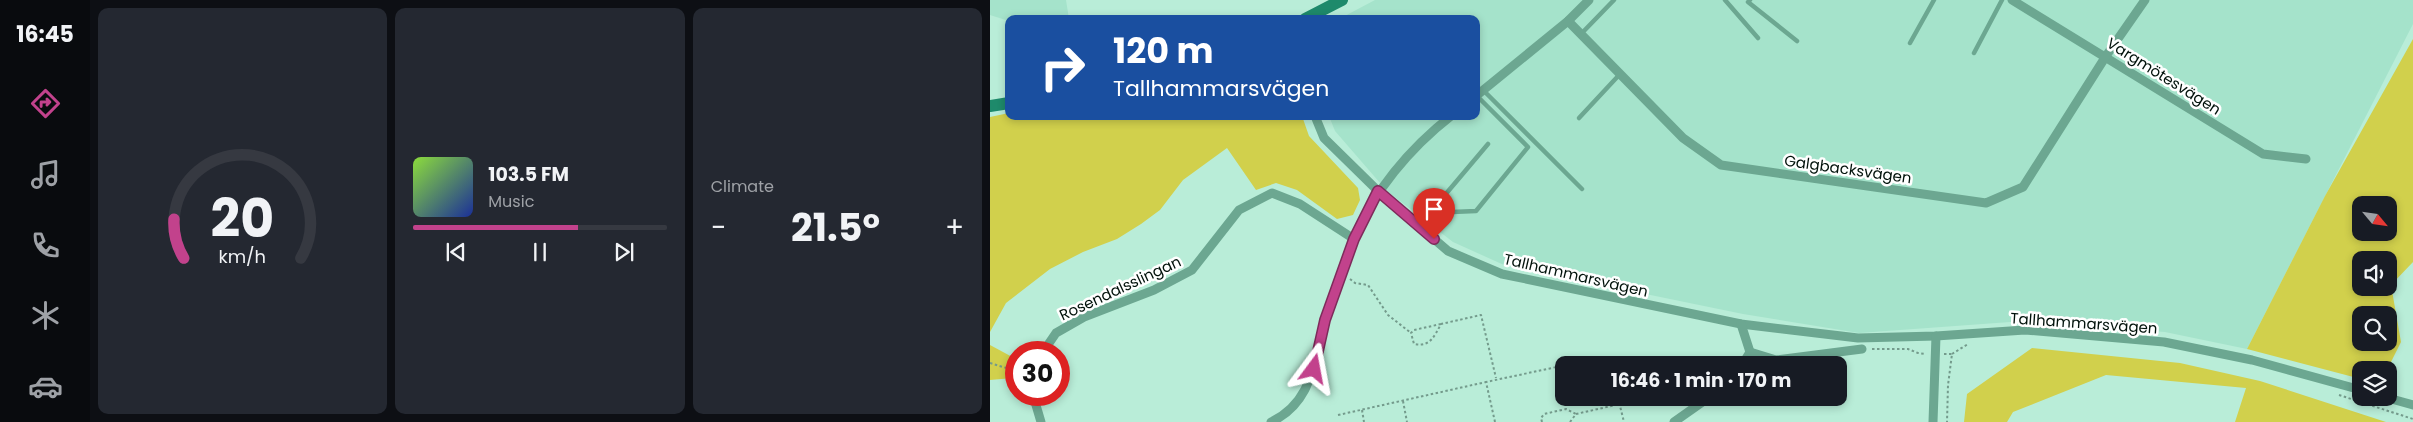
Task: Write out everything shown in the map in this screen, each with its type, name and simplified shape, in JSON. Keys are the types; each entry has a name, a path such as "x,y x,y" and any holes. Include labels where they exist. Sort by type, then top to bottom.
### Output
{"main road":[{"path":"1313,15 1342,0"},
{"path":"990,106 1005,103"}],"street":[{"path":"1480,93 1568,21 1589,0"},
{"name":"Vargmötesvägen","path":"2012,0 2263,154 2306,159"},
{"name":"Galgbacksvägen","path":"1568,21 1683,138 1721,165 1986,203 2023,187 2106,56 2145,0"},
{"name":"Tallhammarsvägen","path":"1317,120 1324,138 1378,191 1448,251 1502,274 1741,324 1858,338 1936,336 2024,330 2164,342 2262,362 2352,387"},
{"path":"1271,422 1282,419 1296,405 1314,369 1325,320 1354,239 1378,191 1434,130 1446,120"},
{"name":"Rosendalsslingan","path":"1051,341 1056,333 1084,317 1154,290 1192,270 1239,210 1272,193 1300,204 1354,239"},
{"path":"1741,324 1750,352 1748,356"},
{"path":"1933,422 1936,336"},
{"path":"1750,352 1776,360 1862,349"},
{"path":"2397,401 2413,405"},
{"path":"1036,406 1041,422"},
{"path":"1674,422 1697,406"}],"lane":[{"path":"1581,34 1614,0"},
{"path":"1725,0 1758,38"},
{"path":"1750,0 1748,2 1797,41"},
{"path":"1910,43 1934,0"},
{"path":"1974,53 2002,0"},
{"path":"1580,118 1620,74"},
{"path":"1480,95 1528,147 1476,210 1452,212 1439,202 1488,144"},
{"path":"1480,95 1582,189"}],"path":[{"path":"1342,274 1355,283 1368,285 1388,315 1411,333 1414,344 1422,346 1432,341 1441,324"},
{"path":"1411,333 1414,330 1481,315 1496,378"},
{"path":"1952,354 1961,347 1972,343"},
{"path":"990,362 1005,367"},
{"path":"1338,416 1486,382 1496,378 1555,367"},
{"path":"1486,382 1495,422"},
{"path":"2332,392 2413,419"},
{"path":"1403,401 1407,422"},
{"path":"1542,422 1544,414 1566,409 1576,414 1611,406"},
{"path":"1620,406 1624,422"},
{"path":"1362,410 1364,422"},
{"path":"1570,422 1576,414"}],"shaded area":[{"path":"990,0 1066,0 1068,15 1005,15 1005,20 990,15"},
{"path":"1375,0 2413,0 2413,24 2247,349 2165,332 2024,321 1859,333 1743,314 1504,265 1453,242 1387,191 1335,131 1331,120 1480,120 1480,15 1347,15"},
{"path":"2413,39 2413,262 2397,279 2397,251 2352,251 2352,296 2393,296 2395,306 2352,306 2352,351 2396,351 2392,361 2352,361 2352,377 2247,349 2325,196"},
{"path":"1005,114 1005,120 1303,120 1309,136 1358,188 1360,200 1353,215 1337,219 1297,190 1276,183 1256,190 1227,148 1183,180 1160,210 1141,224 1117,239 1083,252 1050,269 1006,303 990,332 990,117"},
{"path":"2397,319 2401,342 2397,350"},
{"path":"990,345 1005,353 1005,379 990,380"},
{"path":"2032,348 2180,363 2260,381 2386,422 2235,422 2246,388 2106,375 2013,412 2007,422 1964,422 1967,394"}],"route":[{"path":"1314,369 1325,320 1354,239 1378,191 1434,239"}]}
